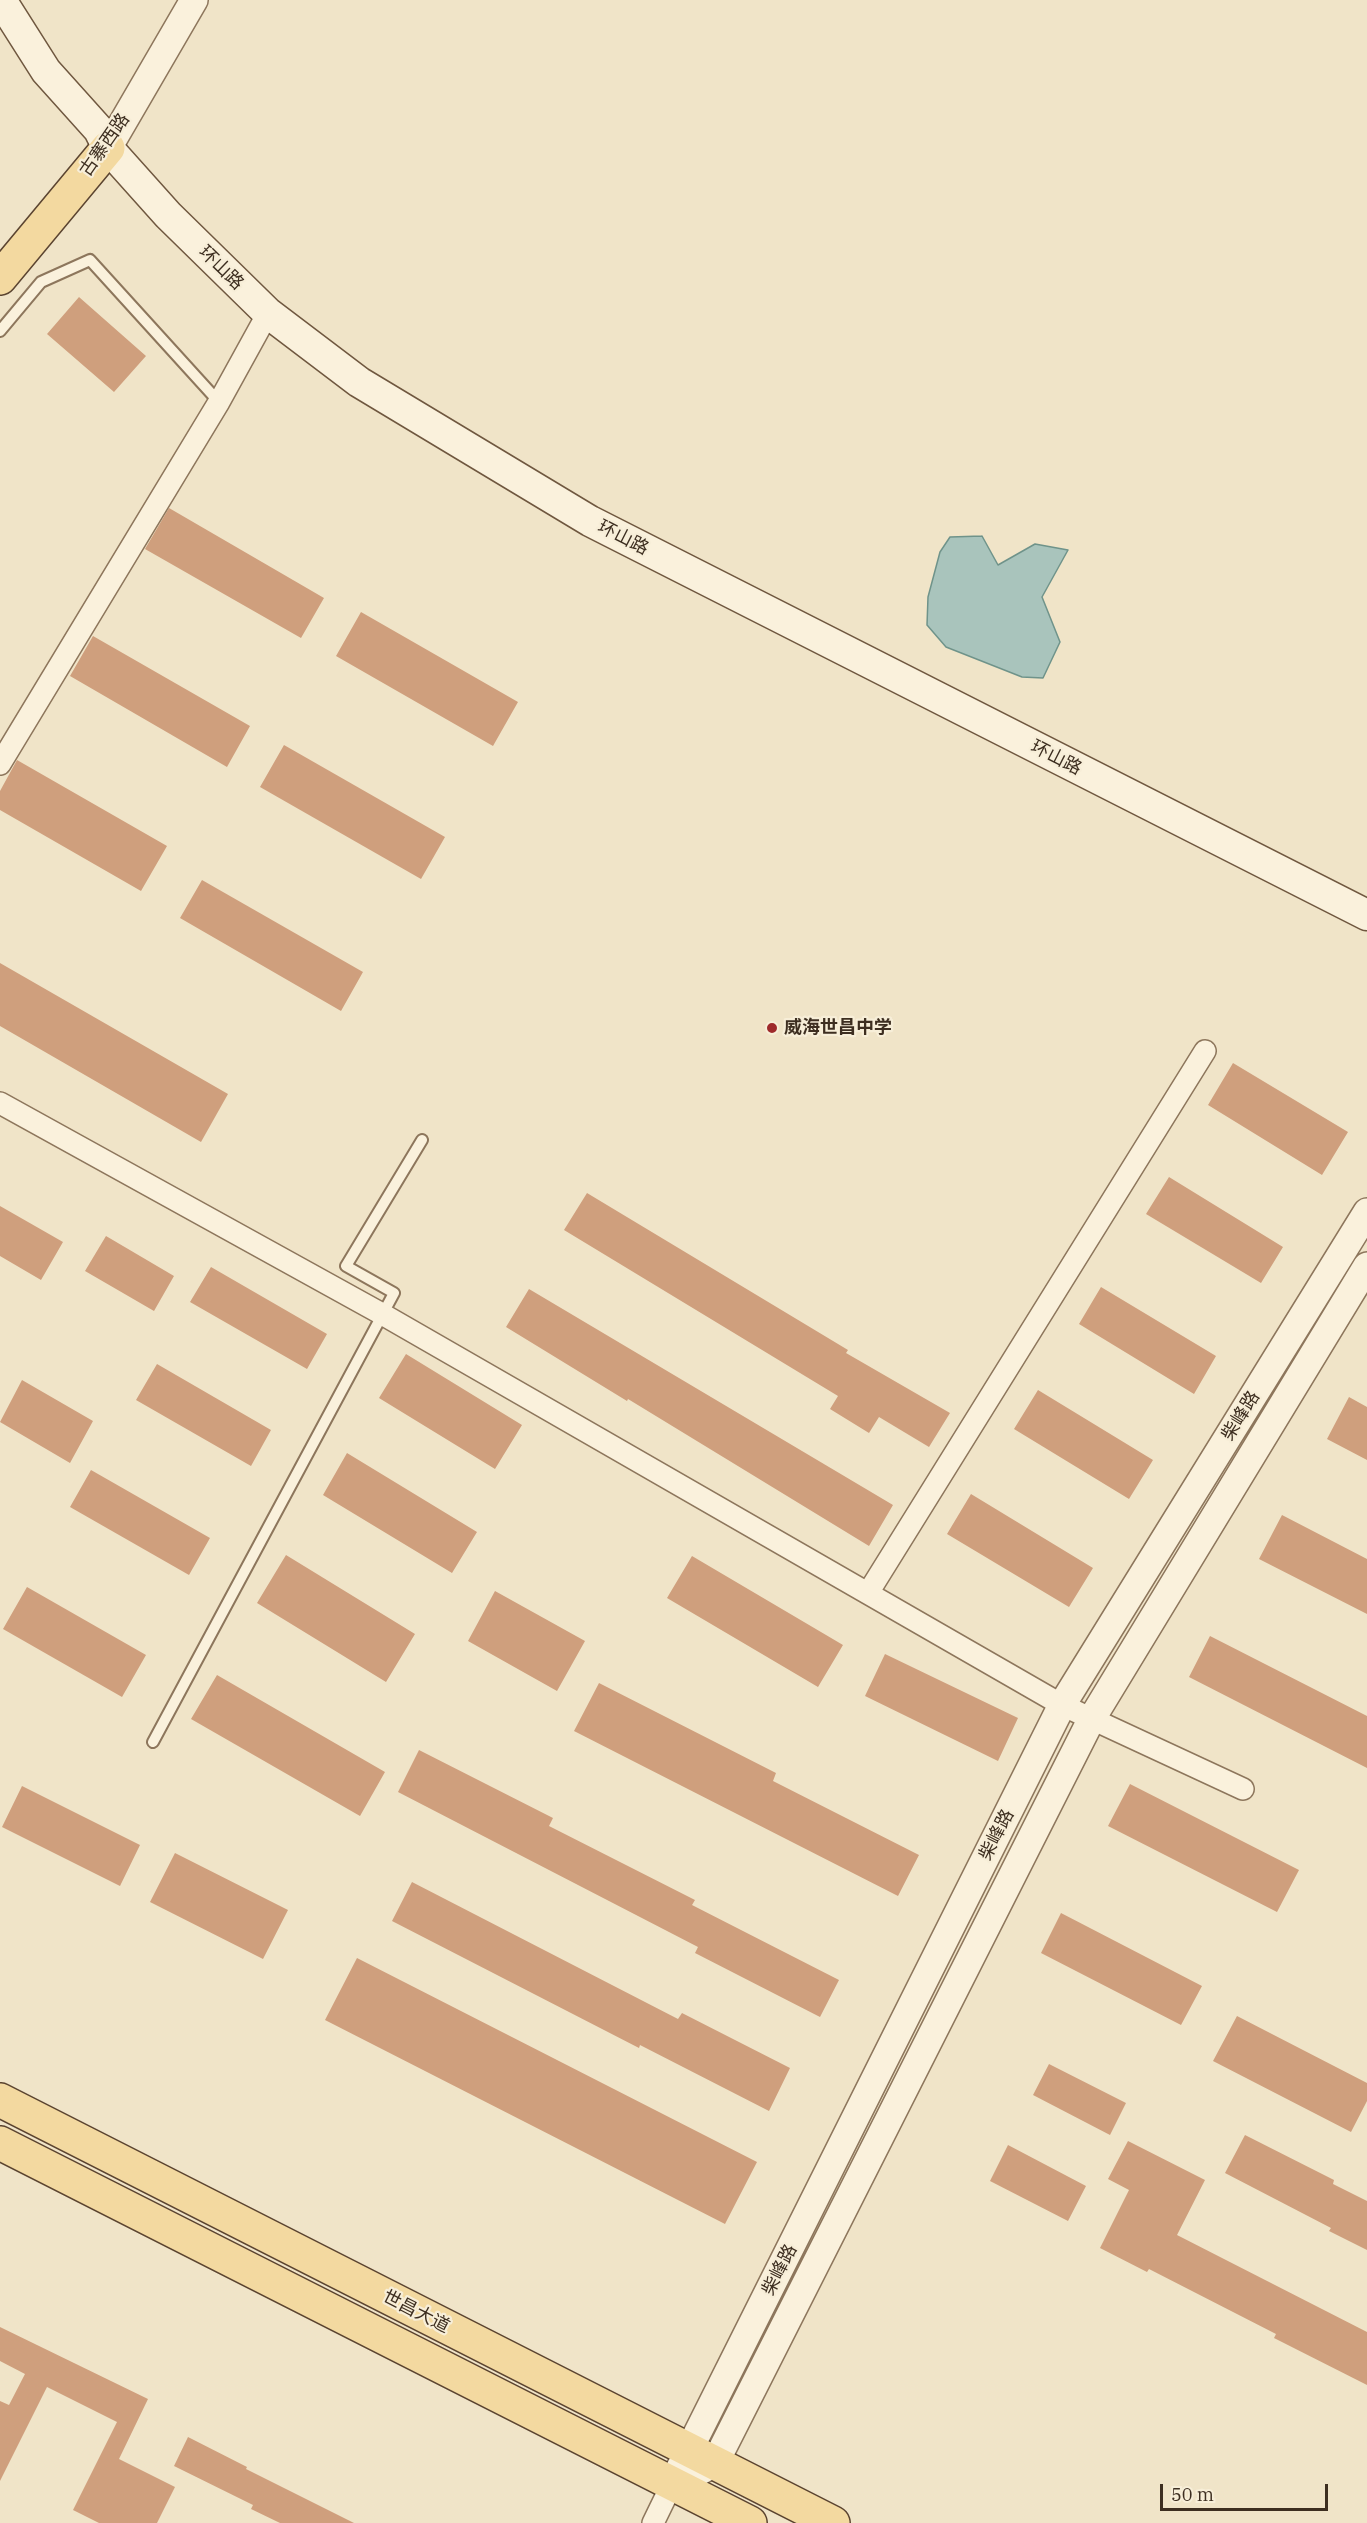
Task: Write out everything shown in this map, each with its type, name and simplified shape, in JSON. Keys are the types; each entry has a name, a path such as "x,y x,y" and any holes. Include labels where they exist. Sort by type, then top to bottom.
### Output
{"main road":[{"name":"环山路","path":"1,0 46,71 168,215 268,313 359,382 590,521 1367,915"},
{"name":"古寨西路","path":"0,247 104,139"},
{"name":"古寨西路","path":"0,279 104,139"},
{"name":"世昌大道","path":"0,2100 833,2523"},
{"name":"世昌大道","path":"0,2143 750,2523"}],"street":[{"name":"古寨西路","path":"104,139 172,0"},
{"name":"古寨西路","path":"104,139 194,0"},
{"path":"0,764 219,402 268,313"},
{"path":"868,1593 1205,1051"},
{"path":"0,1103 382,1314 1062,1705 1243,1789"},
{"name":"柴峰路","path":"702,2457 1062,1705 1367,1212"},
{"name":"柴峰路","path":"702,2457 1091,1720 1367,1266"},
{"path":"653,2523 672,2484 702,2457"}],"lane":[{"path":"0,331 41,282 90,260 219,402"},
{"path":"153,1742 394,1293 346,1266 422,1140"}],"water":[{"path":"982,536 998,565 1035,544 1068,550 1042,597 1060,642 1043,678 1022,677 946,647 927,625 928,597 940,552 950,537"}],"building":[{"path":"79,297 146,356 114,392 47,334"},
{"path":"169,508 324,598 301,638 145,549"},
{"path":"361,612 518,702 493,746 336,656"},
{"path":"93,636 250,726 227,767 70,676"},
{"path":"284,745 445,837 421,879 260,787"},
{"path":"17,760 167,846 141,891 0,810 0,791"},
{"path":"202,880 363,972 341,1011 180,918"},
{"path":"0,963 228,1094 201,1142 0,1026"},
{"path":"1233,1063 1348,1132 1322,1175 1208,1105"},
{"path":"1169,1177 1283,1247 1261,1283 1146,1214"},
{"path":"587,1193 848,1350 846,1353 950,1413 929,1447 879,1417 869,1433 830,1409 838,1396 564,1230"},
{"path":"0,1206 63,1242 41,1280 0,1256"},
{"path":"106,1236 174,1276 154,1311 85,1271"},
{"path":"211,1267 327,1334 307,1369 190,1302"},
{"path":"1101,1287 1216,1356 1194,1394 1079,1324"},
{"path":"529,1289 893,1505 869,1546 506,1327"},
{"path":"406,1354 522,1425 495,1469 379,1398"},
{"path":"157,1364 271,1430 251,1466 136,1400"},
{"path":"22,1380 93,1421 70,1463 0,1422"},
{"path":"1038,1390 1153,1460 1129,1499 1014,1429"},
{"path":"1349,1397 1367,1407 1367,1460 1327,1439"},
{"path":"347,1453 477,1532 452,1573 323,1495"},
{"path":"91,1470 210,1538 189,1575 70,1507"},
{"path":"971,1494 1093,1568 1069,1607 947,1534"},
{"path":"1282,1515 1367,1559 1367,1614 1259,1559"},
{"path":"286,1555 415,1634 386,1682 257,1603"},
{"path":"692,1556 843,1645 818,1687 667,1598"},
{"path":"27,1587 146,1655 122,1697 3,1629"},
{"path":"495,1591 585,1641 557,1691 468,1641"},
{"path":"1210,1636 1367,1716 1367,1768 1189,1677"},
{"path":"885,1654 1018,1718 998,1761 865,1696"},
{"path":"217,1675 385,1772 360,1816 191,1719"},
{"path":"599,1683 776,1773 773,1781 919,1855 898,1896 574,1731"},
{"path":"419,1750 553,1818 549,1826 695,1900 692,1905 839,1980 820,2017 695,1953 698,1947 398,1792"},
{"path":"1130,1784 1299,1870 1277,1912 1108,1826"},
{"path":"22,1786 140,1845 120,1886 2,1827"},
{"path":"175,1853 288,1910 263,1959 150,1902"},
{"path":"412,1882 678,2019 682,2013 790,2068 769,2111 640,2045 639,2048 392,1921"},
{"path":"1061,1913 1202,1986 1181,2025 1041,1953"},
{"path":"357,1958 757,2162 725,2224 325,2020"},
{"path":"1237,2016 1367,2083 1367,2101 1351,2132 1213,2061"},
{"path":"1049,2064 1126,2103 1110,2135 1033,2095"},
{"path":"1245,2135 1334,2180 1333,2184 1367,2201 1367,2250 1329,2231 1331,2228 1225,2173"},
{"path":"1128,2141 1205,2180 1177,2235 1367,2332 1367,2385 1274,2338 1276,2334 1149,2269 1147,2272 1100,2248 1129,2190 1108,2179"},
{"path":"1008,2145 1086,2186 1068,2221 990,2181"},
{"path":"0,2327 148,2399 119,2459 175,2487 157,2523 99,2523 73,2510 117,2422 47,2387 0,2481 0,2401 9,2405 25,2374 0,2361"},
{"path":"188,2437 354,2523 280,2523 251,2509 253,2505 174,2466"}],"place":[{"name":"威海世昌中学","path":"772,1028"}]}
